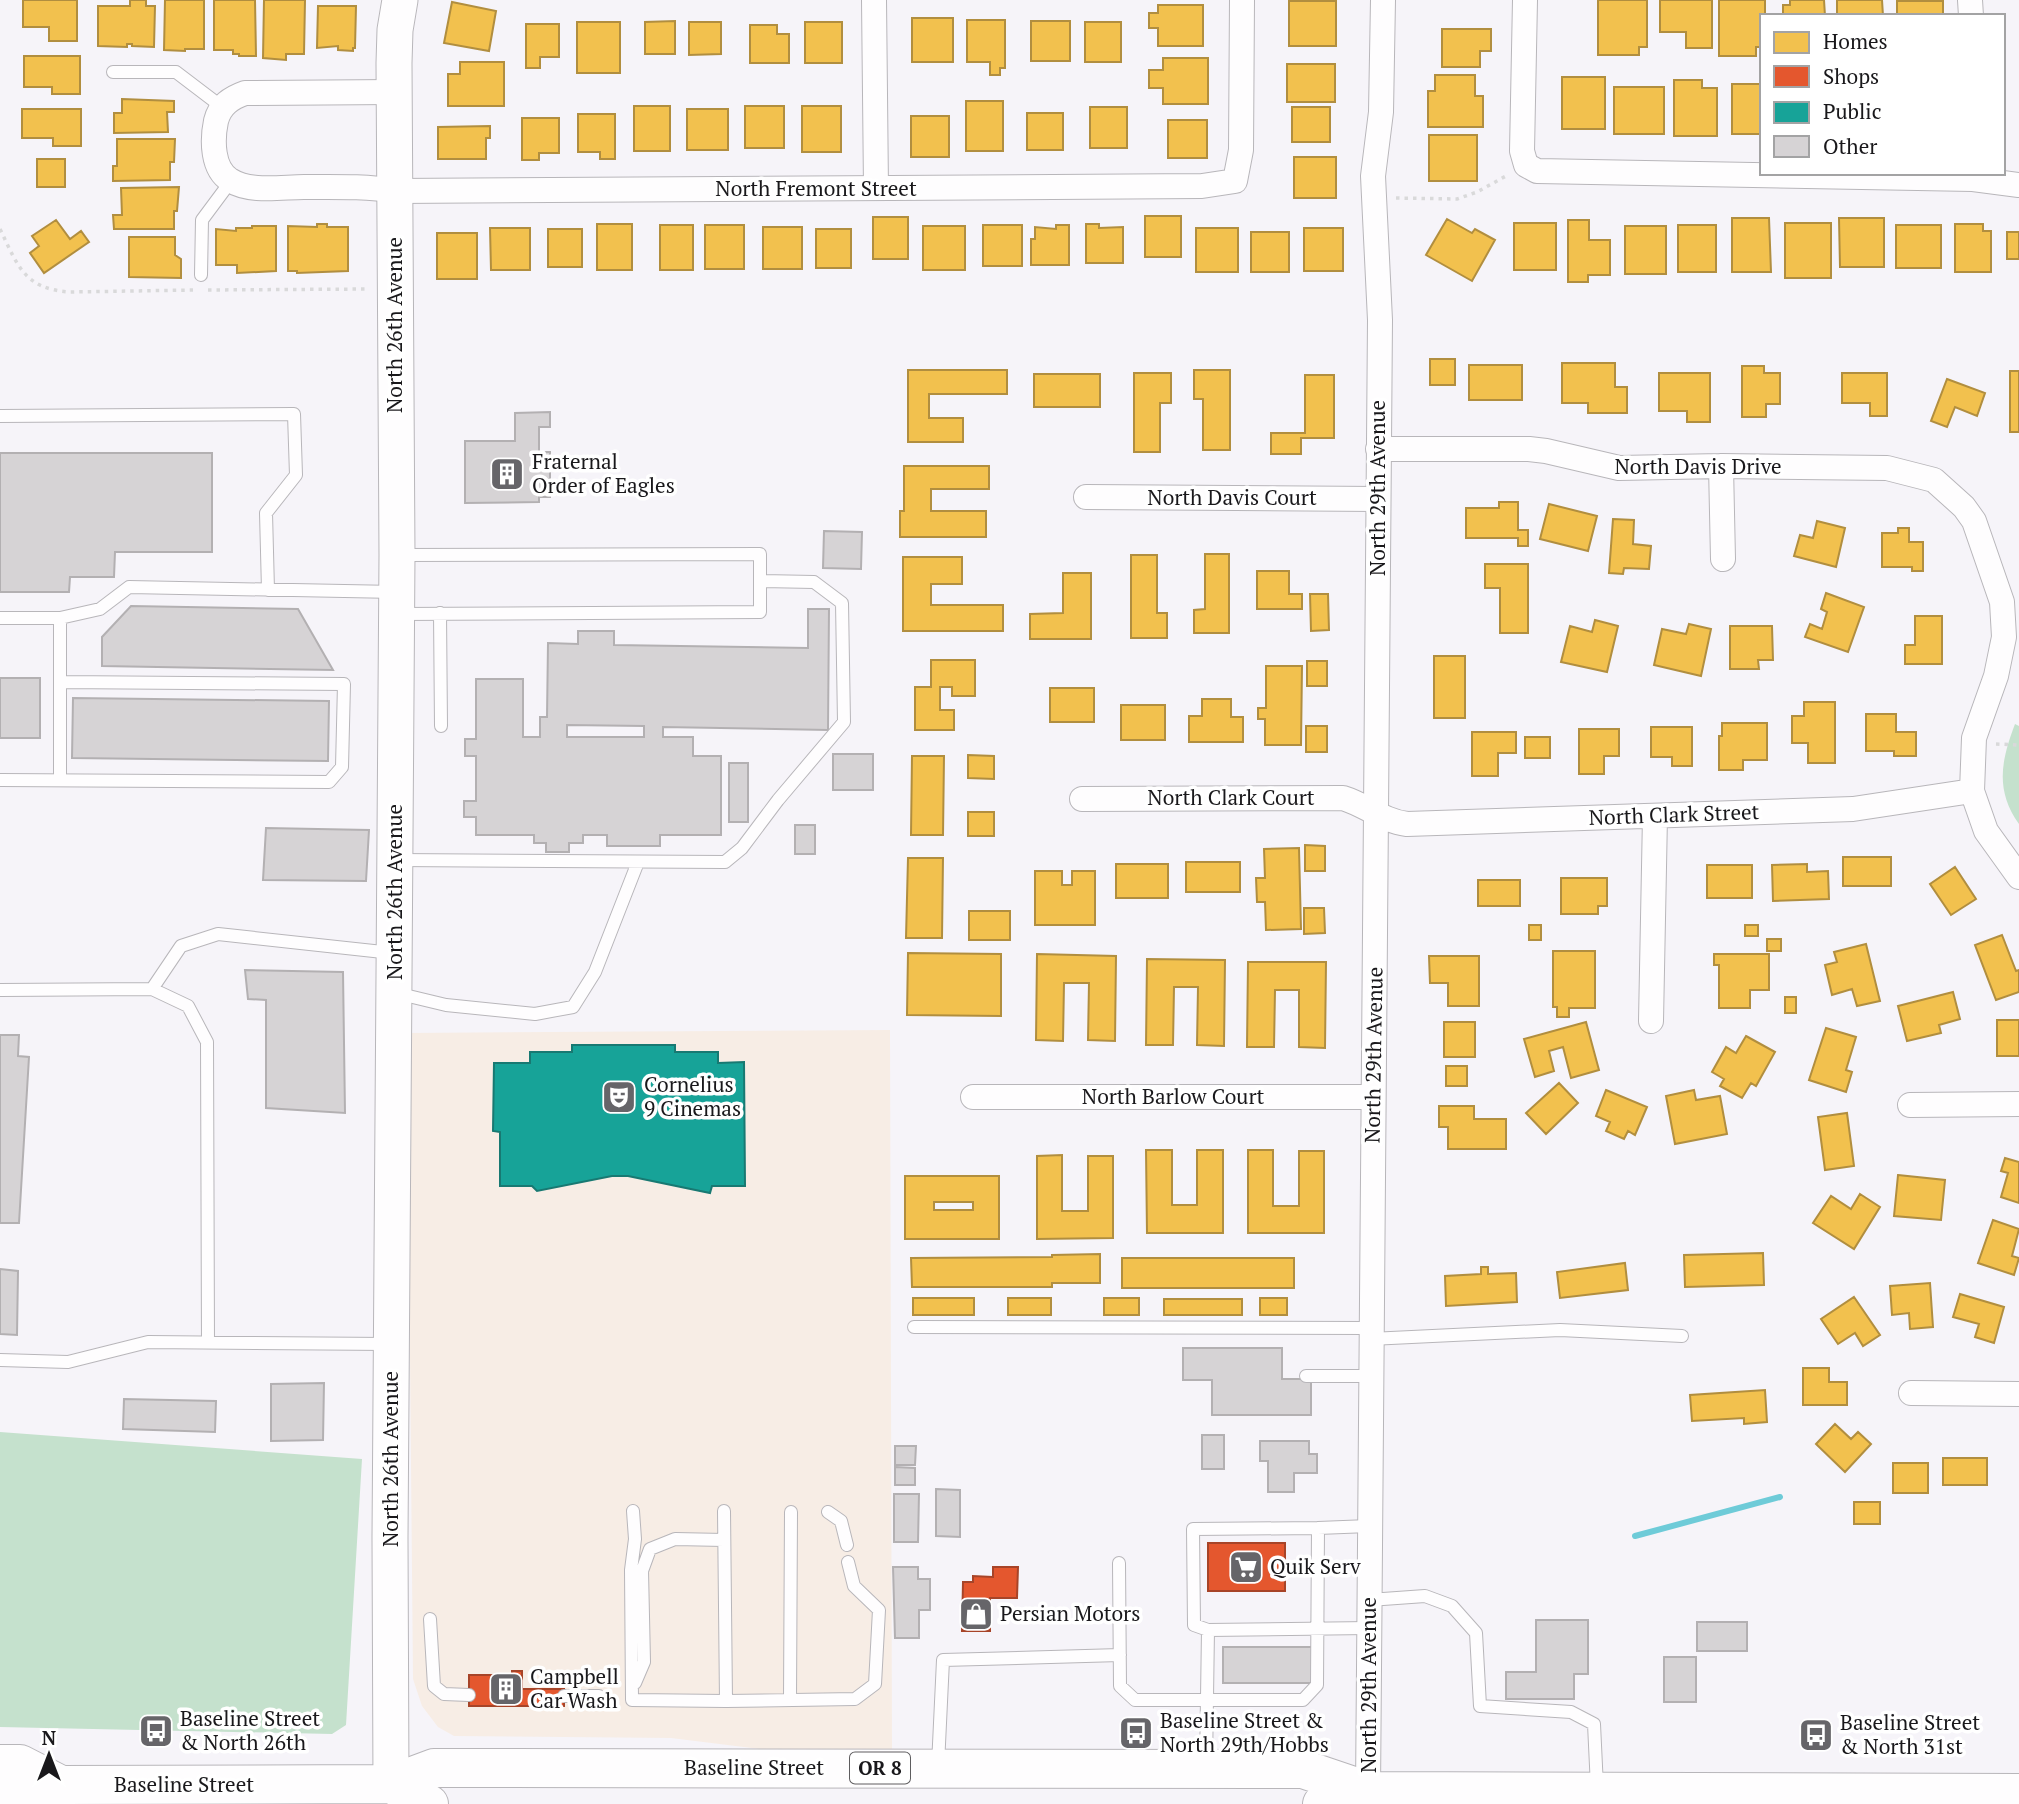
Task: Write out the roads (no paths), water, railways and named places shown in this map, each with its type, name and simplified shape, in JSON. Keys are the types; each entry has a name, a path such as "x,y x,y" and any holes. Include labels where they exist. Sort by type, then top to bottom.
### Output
{"highway":[{"name":"Baseline Street","path":"0,1764 20,1763 61,1785"},
{"name":"Baseline Street","path":"391,1794 434,1768 1303,1769 1368,1791"},
{"name":"Baseline Street","path":"0,1802 21,1802 61,1785 391,1794 429,1804"},
{"name":"Baseline Street","path":"1322,1804 1368,1791 2019,1793"}],"street":[{"name":"North 26th Avenue","path":"391,1794 397,555 394,289 396,30 400,0"},
{"path":"874,0 876,188"},
{"name":"North Fremont Street","path":"231,181 249,187 355,187 396,191 1202,186 1235,181 1241,150 1242,0"},
{"name":"North 29th Avenue","path":"1368,1791 1380,320 1373,198 1374,158 1382,86 1383,0"},
{"path":"1525,0 1522,151 1526,165 1537,171 1551,172 1760,174"},
{"path":"231,181 223,175 215,154 216,122 222,107 236,96 245,93 395,92"},
{"path":"1868,175 1973,176 2019,185"},
{"name":"North Davis Drive","path":"1378,449 1530,449 1619,468 1888,468 1934,480 1964,507 1974,521 2002,602 2004,637 1996,676 1973,738 1972,791"},
{"path":"1721,466 1723,559"},
{"name":"North Davis Court","path":"1086,497 1378,499"},
{"path":"1972,791 1986,831 2019,877"},
{"name":"North Clark Street","path":"1376,814 1392,822 1407,824 1853,809 1972,791"},
{"name":"North Clark Court","path":"1082,799 1343,798 1358,802 1376,814"},
{"path":"1651,1021 1655,816"},
{"name":"North Barlow Court","path":"973,1097 1373,1097"},
{"path":"1910,1105 2019,1104"},
{"path":"1911,1393 2019,1394"}],"lane":[{"path":"113,72 176,72 222,107"},
{"path":"201,275 202,220 231,181"},
{"path":"0,416 295,414 296,475 266,513 268,590"},
{"path":"0,618 60,618 100,609 129,587 268,590 396,603 440,613 761,612 760,554 397,555"},
{"path":"396,860 725,862 742,848 778,800 844,722 842,603 814,582 760,581"},
{"path":"440,613 441,726"},
{"path":"60,618 60,780"},
{"path":"0,780 329,782 342,767 344,684 60,682"},
{"path":"395,992 446,1005 535,1014 573,1007 595,972 638,862"},
{"path":"152,989 181,946 218,934 395,953"},
{"path":"0,990 152,989 187,1006 207,1042 208,1343"},
{"path":"914,1326 1370,1334 1560,1330 1682,1336"},
{"path":"0,1360 68,1362 148,1342 392,1344"},
{"path":"1306,1376 1370,1376"},
{"path":"633,1511 635,1539 631,1570 632,1700 726,1702 855,1699 875,1684 879,1610 854,1586 849,1562"},
{"path":"724,1511 726,1702"},
{"path":"790,1699 791,1512"},
{"path":"828,1512 841,1521 847,1545"},
{"path":"1369,1526 1193,1529 1194,1625 1208,1630 1369,1628"},
{"path":"1119,1563 1120,1686 1135,1700 1303,1700 1318,1685 1318,1528"},
{"path":"632,1689 644,1662 642,1571 650,1549 675,1539 724,1540"},
{"path":"1369,1600 1425,1597 1452,1606 1476,1633 1480,1706 1571,1713 1594,1724 1597,1791"},
{"path":"430,1619 434,1686 444,1694 468,1695"},
{"path":"1206,1769 1208,1630"},
{"path":"938,1769 943,1660 1120,1655"},
{"path":"564,1696 599,1696"}],"waterway":[{"path":"1635,1536 1780,1497"}],"place":[{"name":"Fraternal Order of Eagles","path":"507,474"},
{"name":"Cornelius 9 Cinemas","path":"619,1097"},
{"name":"Quik Serv","path":"1246,1567"},
{"name":"Persian Motors","path":"976,1614"},
{"name":"Campbell Car Wash","path":"506,1689"},
{"name":"Baseline Street & North 26th","path":"156,1731"},
{"name":"Baseline Street & North 29th/Hobbs","path":"1136,1733"},
{"name":"Baseline Street & North 31st","path":"1816,1735"}]}
